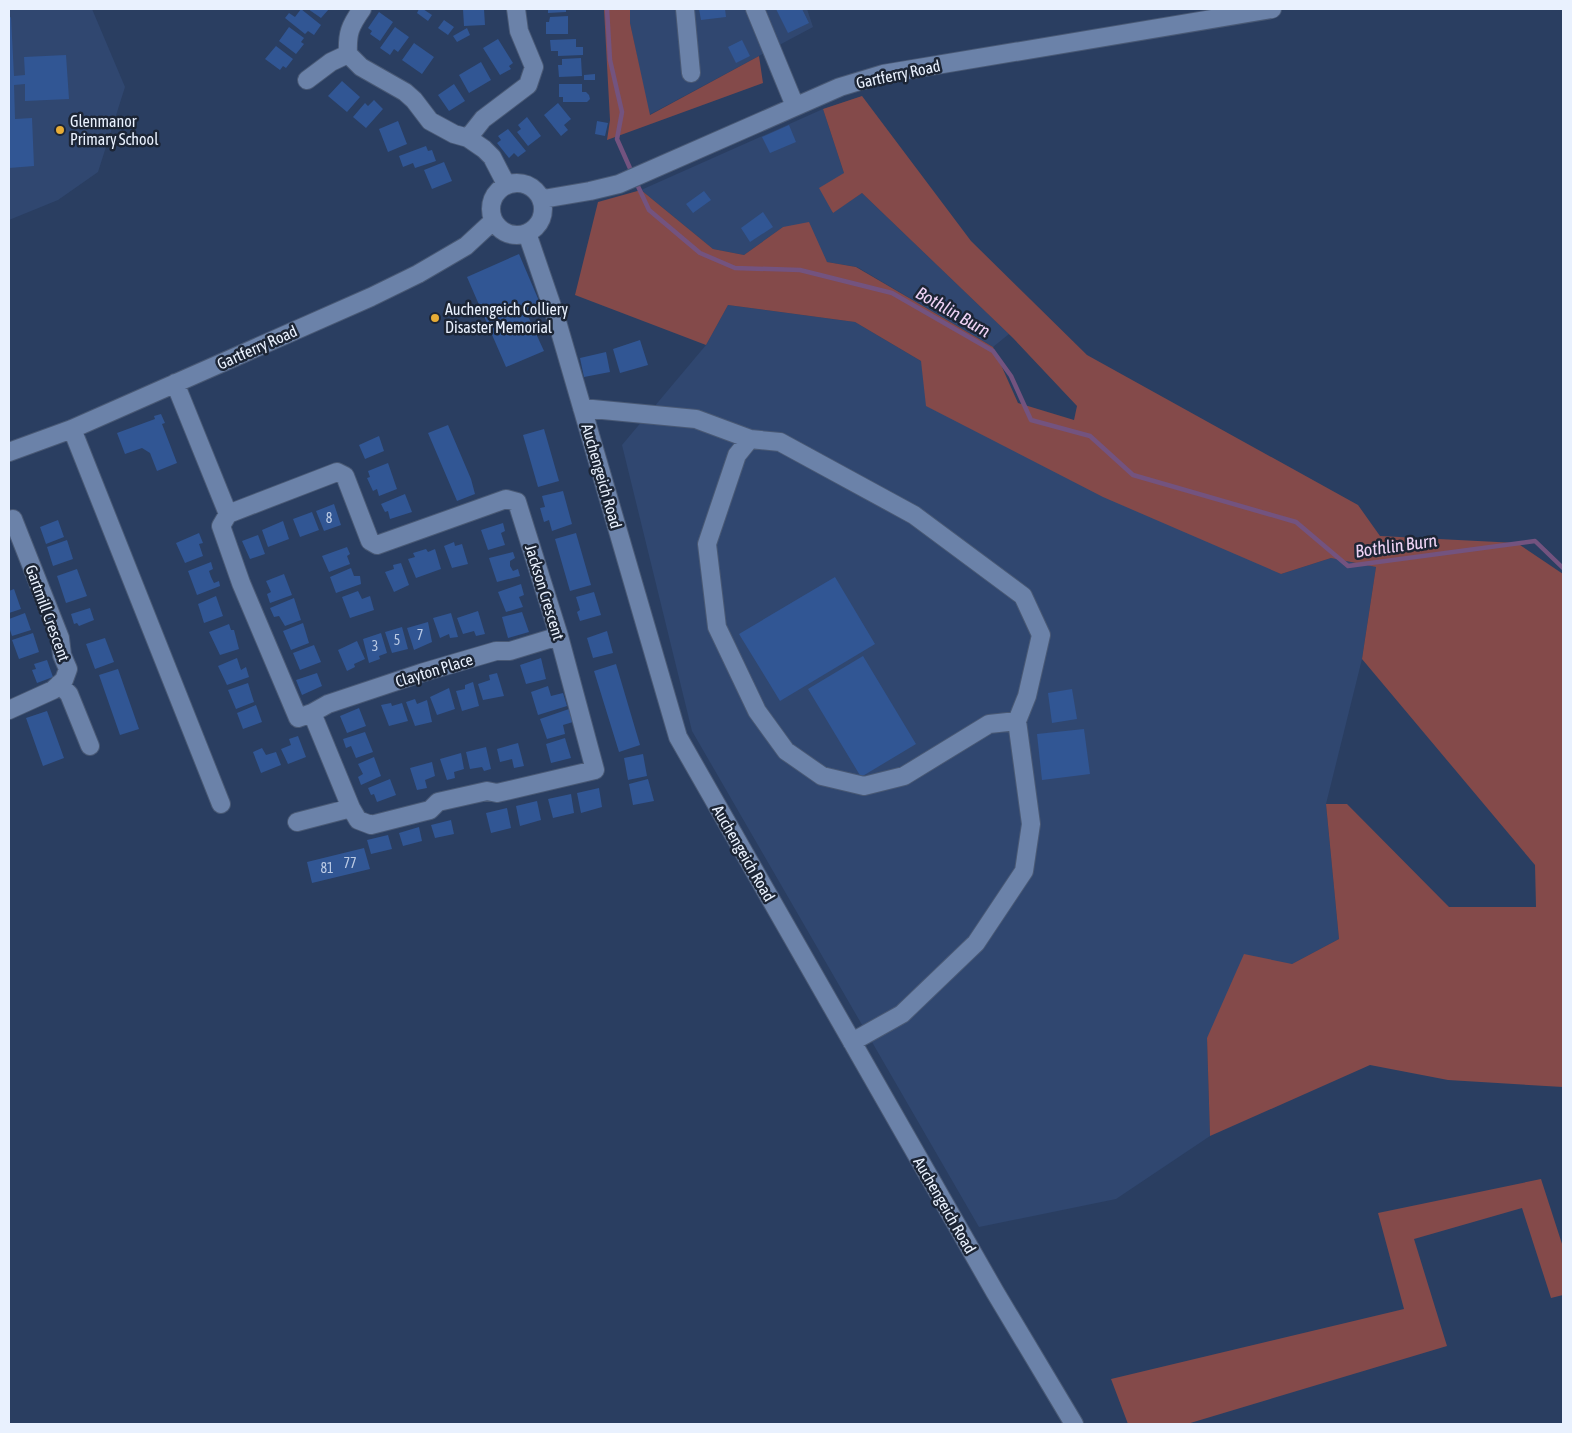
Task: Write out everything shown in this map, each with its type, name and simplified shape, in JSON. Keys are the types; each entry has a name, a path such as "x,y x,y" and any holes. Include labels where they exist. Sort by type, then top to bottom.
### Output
{"street":[{"path":"362,9 350,26 348,54 360,67 405,92 414,100 430,121 454,134 468,138 484,149 492,157 506,184"},
{"path":"468,138 482,119 528,85 534,67 519,31 516,9"},
{"path":"685,9 691,73"},
{"path":"755,9 796,106"},
{"name":"Gartferry Road","path":"542,198 590,191 619,184 840,87 883,74 1272,9"},
{"path":"306,80 332,62 348,54"},
{"path":"517,182 528,185 542,198 544,210 542,218 535,228 518,236 499,229 493,221 492,200 499,188 506,184 517,182"},
{"name":"Gartferry Road","path":"9,452 72,429 372,297 418,274 466,246 493,221"},
{"name":"Auchengeich Road","path":"527,233 556,318 678,737 995,1292 1074,1424"},
{"path":"175,383 228,514 221,526 241,583 298,718 312,713"},
{"path":"582,408 696,419 750,439 780,442 914,516 1023,596 1041,635 1027,696 1017,721 1031,824 1024,871 976,943 902,1014 852,1042"},
{"path":"72,429 221,804"},
{"path":"750,439 736,455 707,544 718,627 757,711 786,751 822,776 864,786 904,776 989,724 1017,721"},
{"name":"Jackson Crescent","path":"228,514 337,472 345,476 370,540 377,545 506,499 517,502 559,636 595,770 497,793 487,791 438,802 430,810 371,825 358,820 350,808 312,713"},
{"name":"Gartmill Crescent","path":"9,521 14,520 60,638 62,655 68,669 64,680 53,690 9,710"},
{"name":"Clayton Place","path":"312,713 328,704 421,673 496,651 510,651 559,636"},
{"path":"59,684 69,694 90,746"},
{"path":"297,822 350,808"}],"shaded area":[{"name":"Glenmanor Primary School","path":"9,9 92,9 125,87 98,172 58,200 9,220"},
{"path":"604,9 630,9 630,23 650,115 759,56 763,83 607,140 610,120"},
{"path":"630,9 807,9 813,27 649,115 630,23"},
{"path":"862,96 971,241 1087,355 1358,505 1380,536 1517,543 1563,574 1563,1087 1448,1080 1370,1065 1210,1136 1207,1038 1244,954 1292,964 1339,939 1326,804 1347,804 1449,907 1536,907 1535,865 1362,659 1376,567 1331,558 1281,574 1103,497 926,406 921,361 855,322 728,305 706,345 575,295 598,202 641,190 713,249 744,255 783,227 809,222 827,262 856,267 993,347 1018,403 1074,420 1077,406 1013,338 862,193 833,213 819,188 844,173 823,109"},
{"path":"823,109 844,173 832,213 862,193 1009,334 993,347 857,267 827,262 783,227 744,255 713,249 641,190"},
{"path":"728,305 855,322 1281,574 1331,558 1376,567 1362,659 1326,804 1339,939 1292,964 1207,1038 1210,1136 1116,1199 979,1227 692,731 622,445 706,345"},
{"path":"1541,1179 1563,1247 1563,1295 1551,1298 1522,1208 1414,1239 1447,1346 1187,1424 1128,1424 1111,1379 1404,1309 1378,1213"}],"building":[{"path":"301,9 321,25 314,35 308,31 305,34 285,18 289,13 295,17"},
{"path":"308,9 329,9 321,18"},
{"path":"419,9 423,9 432,15 428,21 417,13"},
{"path":"463,9 484,9 485,25 464,26"},
{"path":"548,9 566,9 566,12 548,13"},
{"path":"699,9 725,9 726,17 701,20"},
{"path":"776,9 802,9 809,23 788,33"},
{"path":"379,12 393,22 380,41 370,34 372,31 368,28"},
{"path":"568,16 568,34 546,34 546,22 549,22 550,17"},
{"name":"Glenmanor Primary School","path":"11,17 14,76 25,75 24,57 66,55 69,99 25,101 25,84 14,85 15,119 32,118 34,166 9,168 9,18"},
{"path":"444,20 454,27 448,35 438,28"},
{"path":"289,27 304,38 301,42 304,44 296,54 279,41"},
{"path":"395,27 409,37 398,52 394,49 390,55 380,48"},
{"path":"467,28 470,35 457,42 453,36"},
{"path":"498,39 513,63 509,66 511,69 500,75 483,48"},
{"path":"576,39 576,47 583,47 583,55 558,56 558,51 551,51 550,40"},
{"path":"742,40 750,56 736,63 728,47"},
{"path":"414,43 434,57 422,74 402,60"},
{"path":"276,46 293,59 286,68 283,66 280,70 265,59"},
{"path":"581,58 582,76 559,77 558,65 562,65 562,59"},
{"path":"481,62 491,80 469,93 459,75"},
{"path":"595,74 595,80 584,80 584,75"},
{"path":"342,81 360,97 347,112 328,96"},
{"path":"454,84 465,101 449,111 438,95"},
{"path":"559,84 582,84 582,92 586,92 590,99 587,102 563,102 563,97 559,97"},
{"path":"374,100 383,109 366,128 353,117 365,103 368,106"},
{"path":"558,103 571,119 564,125 568,130 561,136 544,115"},
{"path":"527,117 541,136 528,146 517,132 521,129 518,125"},
{"path":"398,121 407,144 388,152 379,129"},
{"path":"597,121 608,123 605,136 595,134"},
{"path":"789,125 796,142 770,153 762,137"},
{"path":"508,129 526,151 518,157 514,153 509,158 497,143 501,140 498,136"},
{"path":"426,146 428,151 432,150 436,161 415,168 413,163 403,167 399,156"},
{"path":"444,162 452,181 432,189 424,170"},
{"path":"704,191 711,200 693,213 686,204"},
{"path":"763,212 773,227 750,242 741,228"},
{"path":"519,254 542,308 527,314 544,351 506,367 467,277"},
{"path":"640,340 648,365 620,373 613,349"},
{"path":"606,352 610,372 584,377 580,358"},
{"path":"161,414 165,423 162,424 177,463 157,471 150,453 142,448 125,454 117,433 155,419 154,416"},
{"path":"448,425 471,479 475,494 457,501 428,433"},
{"path":"544,429 559,481 538,487 523,435"},
{"path":"379,436 384,451 365,459 359,445"},
{"path":"388,463 397,489 379,496 377,489 373,491 367,478 370,477 368,471"},
{"path":"563,491 572,524 552,531 549,520 544,522 540,508 545,507 542,496"},
{"path":"405,494 412,512 390,519 388,511 385,512 381,504"},
{"path":"334,504 341,525 324,531 316,511"},
{"path":"312,512 319,530 300,537 293,519"},
{"path":"58,520 64,537 46,544 40,527"},
{"path":"283,521 289,539 268,547 262,530"},
{"path":"503,523 505,531 501,533 505,545 488,550 481,530"},
{"path":"199,533 203,543 199,544 203,556 185,563 176,543"},
{"path":"576,533 591,585 570,591 555,539"},
{"path":"258,535 265,554 250,559 242,541"},
{"path":"67,540 73,559 53,566 47,547"},
{"path":"454,542 455,546 462,544 468,564 452,568 444,546"},
{"path":"347,547 350,554 347,556 350,564 329,572 322,556"},
{"path":"426,549 428,552 435,549 441,569 416,578 408,559 415,557 413,553"},
{"path":"513,552 515,558 510,561 510,566 513,571 518,569 520,576 497,582 489,558"},
{"path":"211,562 213,569 209,571 211,577 214,583 219,581 220,586 197,595 188,571"},
{"path":"401,563 409,585 394,592 385,572 394,569 393,565"},
{"path":"351,568 354,576 360,576 361,584 336,593 330,577"},
{"path":"77,569 87,596 66,603 57,576"},
{"path":"284,574 292,595 270,603 267,594 271,592 266,581"},
{"path":"835,577 875,644 780,701 739,634"},
{"path":"521,584 524,595 519,597 523,607 506,612 498,592"},
{"path":"14,589 21,609 9,613 9,591"},
{"path":"358,591 362,599 370,596 374,610 350,618 342,597"},
{"path":"594,592 601,615 580,621 577,612 580,610 576,597"},
{"path":"216,596 223,616 204,623 198,604"},
{"path":"294,598 301,620 285,626 279,616 274,617 270,608"},
{"path":"90,608 94,620 79,626 77,623 74,624 71,614"},
{"path":"478,611 485,634 476,636 474,631 463,634 457,618"},
{"path":"522,612 529,632 508,638 502,617"},
{"path":"25,613 31,630 12,636 9,619"},
{"path":"451,613 458,637 450,638 449,634 440,638 433,618"},
{"path":"428,622 432,642 414,650 407,628"},
{"path":"303,623 309,643 291,650 283,631"},
{"path":"229,624 231,630 234,630 239,649 220,655 209,632"},
{"path":"402,627 408,649 392,653 385,632"},
{"path":"607,631 613,653 593,658 587,638"},
{"path":"33,633 39,652 19,659 12,640"},
{"path":"381,633 387,653 379,656 380,659 369,663 363,639"},
{"path":"105,638 114,662 95,669 86,644"},
{"path":"357,641 365,659 354,664 355,667 347,671 338,650"},
{"path":"314,645 321,662 300,670 293,653"},
{"path":"863,656 916,744 861,777 808,689"},
{"path":"237,658 241,670 246,667 249,677 227,685 218,666"},
{"path":"541,658 546,679 526,684 520,665"},
{"path":"47,660 53,677 37,683 32,670 36,669 34,664"},
{"path":"616,664 640,745 619,752 594,671"},
{"path":"118,669 139,729 120,735 99,675"},
{"path":"317,673 322,686 302,695 296,680"},
{"path":"497,673 504,696 483,700 478,684 490,680 489,675"},
{"path":"473,682 479,706 462,711 456,691 465,689 465,685"},
{"path":"248,683 254,702 236,709 228,690"},
{"path":"548,686 551,696 563,693 567,706 538,715 531,692"},
{"path":"449,688 455,709 437,715 430,697"},
{"path":"1072,689 1077,719 1052,723 1048,693"},
{"path":"415,699 417,704 427,700 432,722 415,726 406,702"},
{"path":"391,703 392,706 402,703 408,721 389,726 381,705"},
{"path":"256,705 262,722 243,729 237,713"},
{"path":"359,708 366,726 347,733 340,716"},
{"path":"569,709 573,722 563,725 565,734 547,739 540,719"},
{"path":"47,711 64,758 43,766 26,718"},
{"path":"1084,729 1090,774 1042,780 1037,734"},
{"path":"365,732 373,752 356,758 351,746 346,748 343,739"},
{"path":"298,736 306,757 288,764 281,749 291,745 289,739"},
{"path":"565,738 571,758 551,763 546,744"},
{"path":"518,743 524,766 514,768 512,759 500,762 497,749"},
{"path":"486,747 491,769 484,771 482,767 470,769 466,752"},
{"path":"262,748 266,755 276,752 281,765 261,773 253,752"},
{"path":"461,753 464,769 454,772 455,778 447,780 440,759"},
{"path":"643,754 647,776 628,780 624,758"},
{"path":"374,757 381,776 361,785 358,777 363,774 358,764"},
{"path":"432,762 435,776 425,780 427,788 417,790 410,768"},
{"path":"390,779 396,795 377,802 374,794 371,795 368,788"},
{"path":"648,779 654,801 633,805 629,784"},
{"path":"599,788 602,807 581,813 577,793"},
{"path":"571,794 574,813 553,818 548,799"},
{"path":"537,801 541,820 520,826 516,806"},
{"path":"507,808 511,828 491,833 486,813"},
{"path":"451,820 454,834 435,838 431,825"},
{"path":"419,827 422,841 403,846 399,833"},
{"path":"388,835 392,849 371,854 367,840"},
{"path":"364,848 370,869 312,883 307,862"}],"waterway":[{"name":"Bothlin Burn","path":"607,9 610,60 622,112 617,139 633,175"},
{"name":"Bothlin Burn","path":"636,182 649,210 700,253 735,268 800,270 892,293 993,351 1011,376 1031,420 1090,436 1133,475 1296,522 1348,566 1535,541 1563,568"}],"place":[{"name":"Glenmanor Primary School","path":"60,130"},
{"name":"Auchengeich Colliery Disaster Memorial","path":"435,318"}]}
